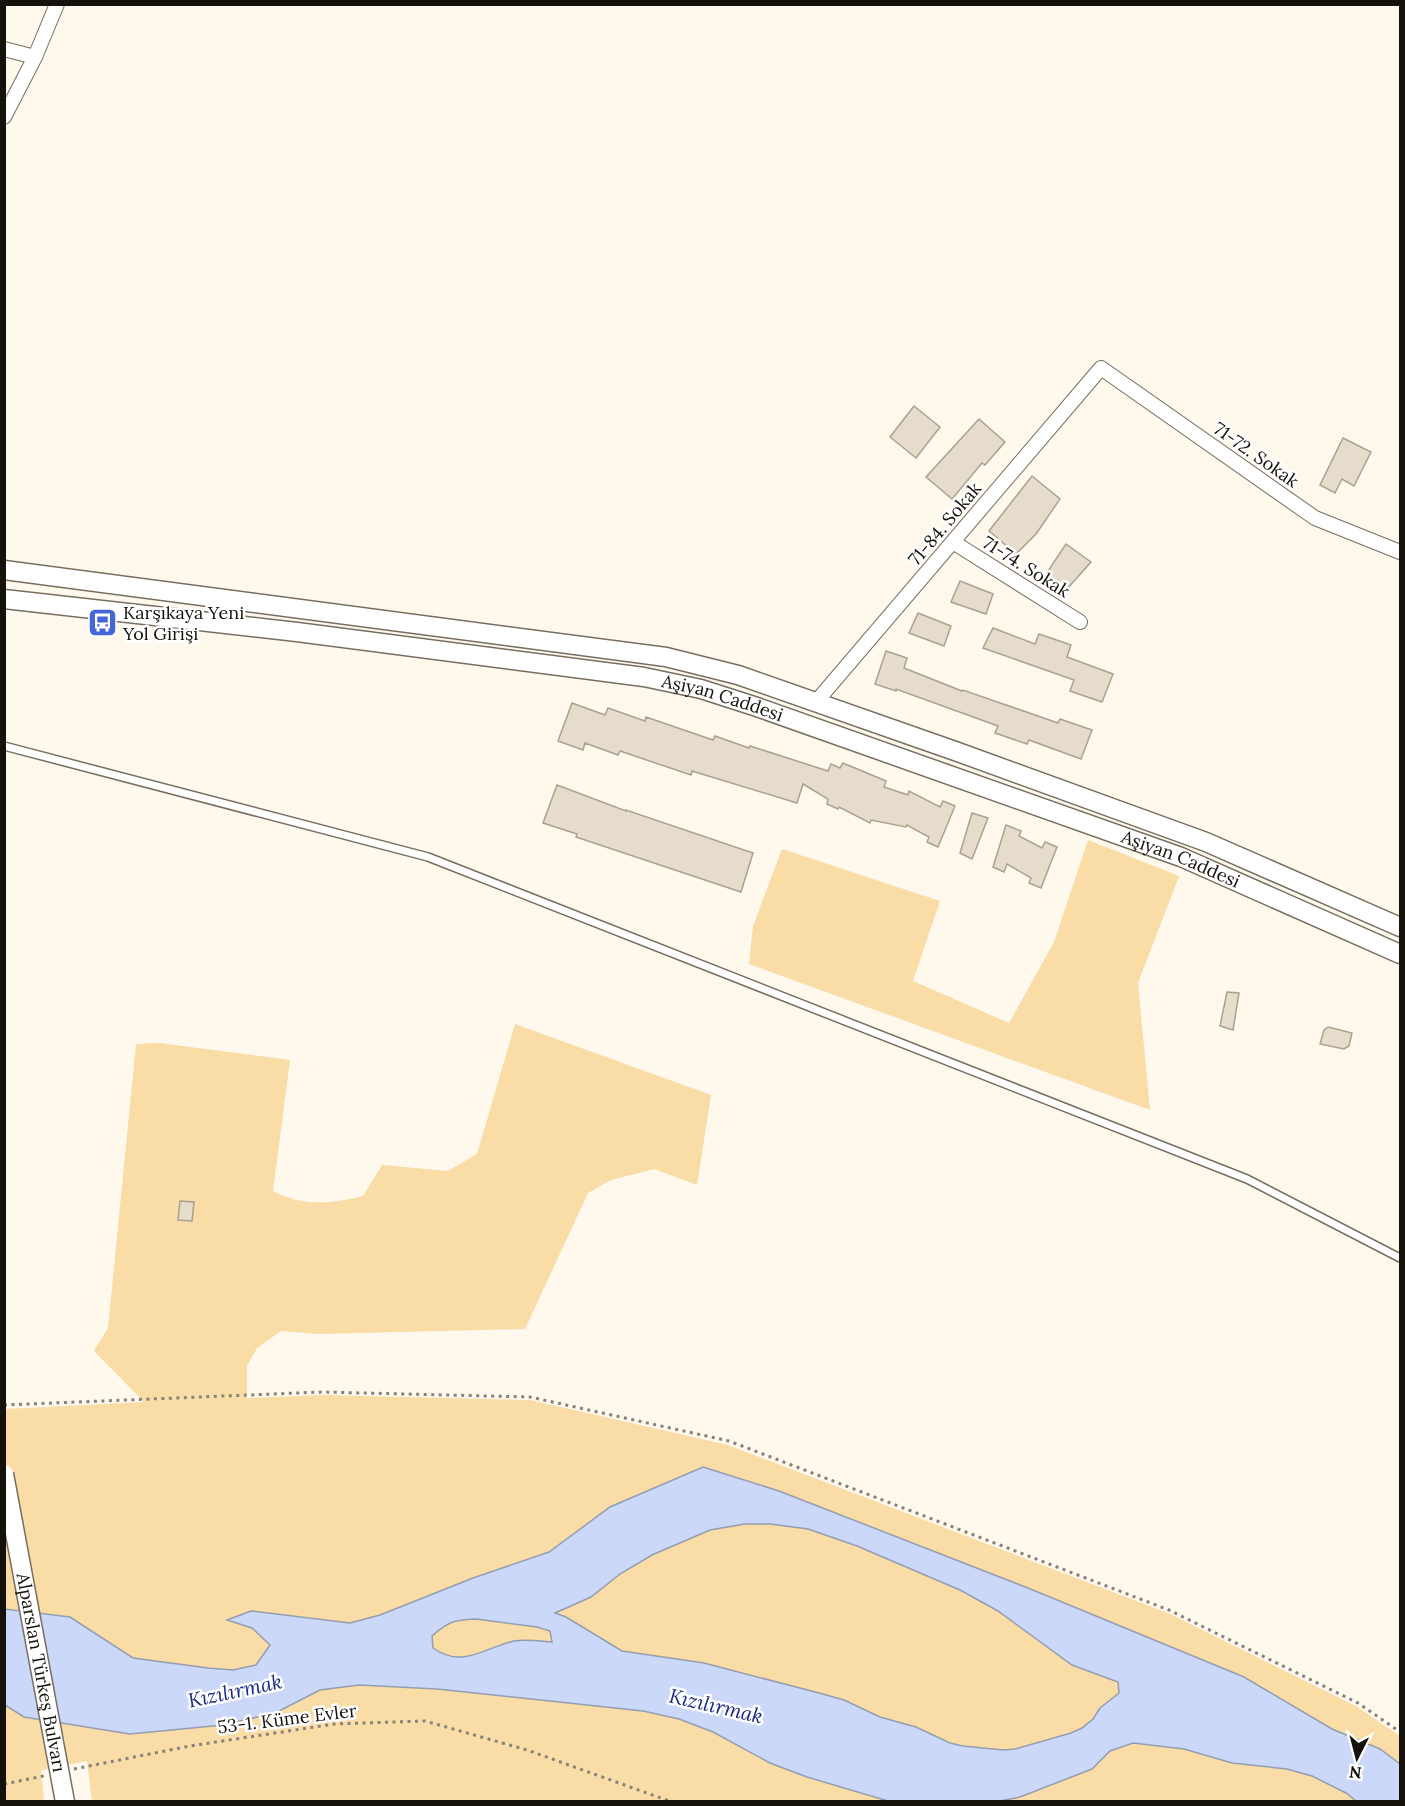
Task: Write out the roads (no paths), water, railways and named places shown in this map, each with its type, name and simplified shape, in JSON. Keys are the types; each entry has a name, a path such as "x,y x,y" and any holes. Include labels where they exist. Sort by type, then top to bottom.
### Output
{"street":[{"path":"4,117 36,57 57,4"},
{"path":"4,49 36,57"},
{"name":"71-84. Sokak","path":"816,702 1101,368"},
{"name":"71-72. Sokak","path":"1101,368 1315,518 1401,552"},
{"name":"71-74. Sokak","path":"953,542 1080,622"},
{"name":"Aşiyan Caddesi","path":"4,570 666,657 738,675 1206,842 1401,927"},
{"name":"Aşiyan Caddesi","path":"4,599 297,632 644,677 701,689 778,714 1181,857 1401,954"},
{"name":"Alparslan Türkeş Bulvarı","path":"4,1474 65,1802"},
{"name":"Alparslan Türkeş Bulvarı","path":"4,1519 54,1802"}],"lane":[{"path":"4,746 428,856 1247,1179 1401,1258"}],"water":[{"name":"Kızılırmak","path":"703,1467 779,1491 1028,1588 1244,1677 1332,1729 1380,1749 1400,1764 1400,1801 1356,1801 1346,1793 1312,1776 1287,1769 1232,1763 1184,1749 1133,1743 1110,1751 1092,1769 1020,1797 1000,1801 888,1801 807,1777 770,1763 713,1732 679,1719 643,1711 437,1689 359,1685 320,1690 275,1713 223,1725 130,1734 24,1717 5,1705 5,1609 70,1617 133,1658 233,1670 256,1665 270,1645 252,1628 227,1620 251,1611 350,1623 380,1615 473,1578 549,1552 610,1507","holes":["745,1524 770,1524 808,1529 857,1546 960,1590 998,1611 1072,1665 1118,1682 1119,1693 1100,1708 1093,1719 1071,1733 1015,1749 963,1746 950,1743 916,1727 880,1717 844,1700 819,1693 704,1663 622,1651 566,1617 555,1613 591,1597 620,1574 652,1555 710,1530","476,1619 537,1627 550,1631 552,1642 514,1641 464,1657 454,1657 433,1648 432,1636 443,1627 457,1621"]}],"place":[{"name":"Karşıkaya Yeni Yol Girişi","path":"102,623"}]}
